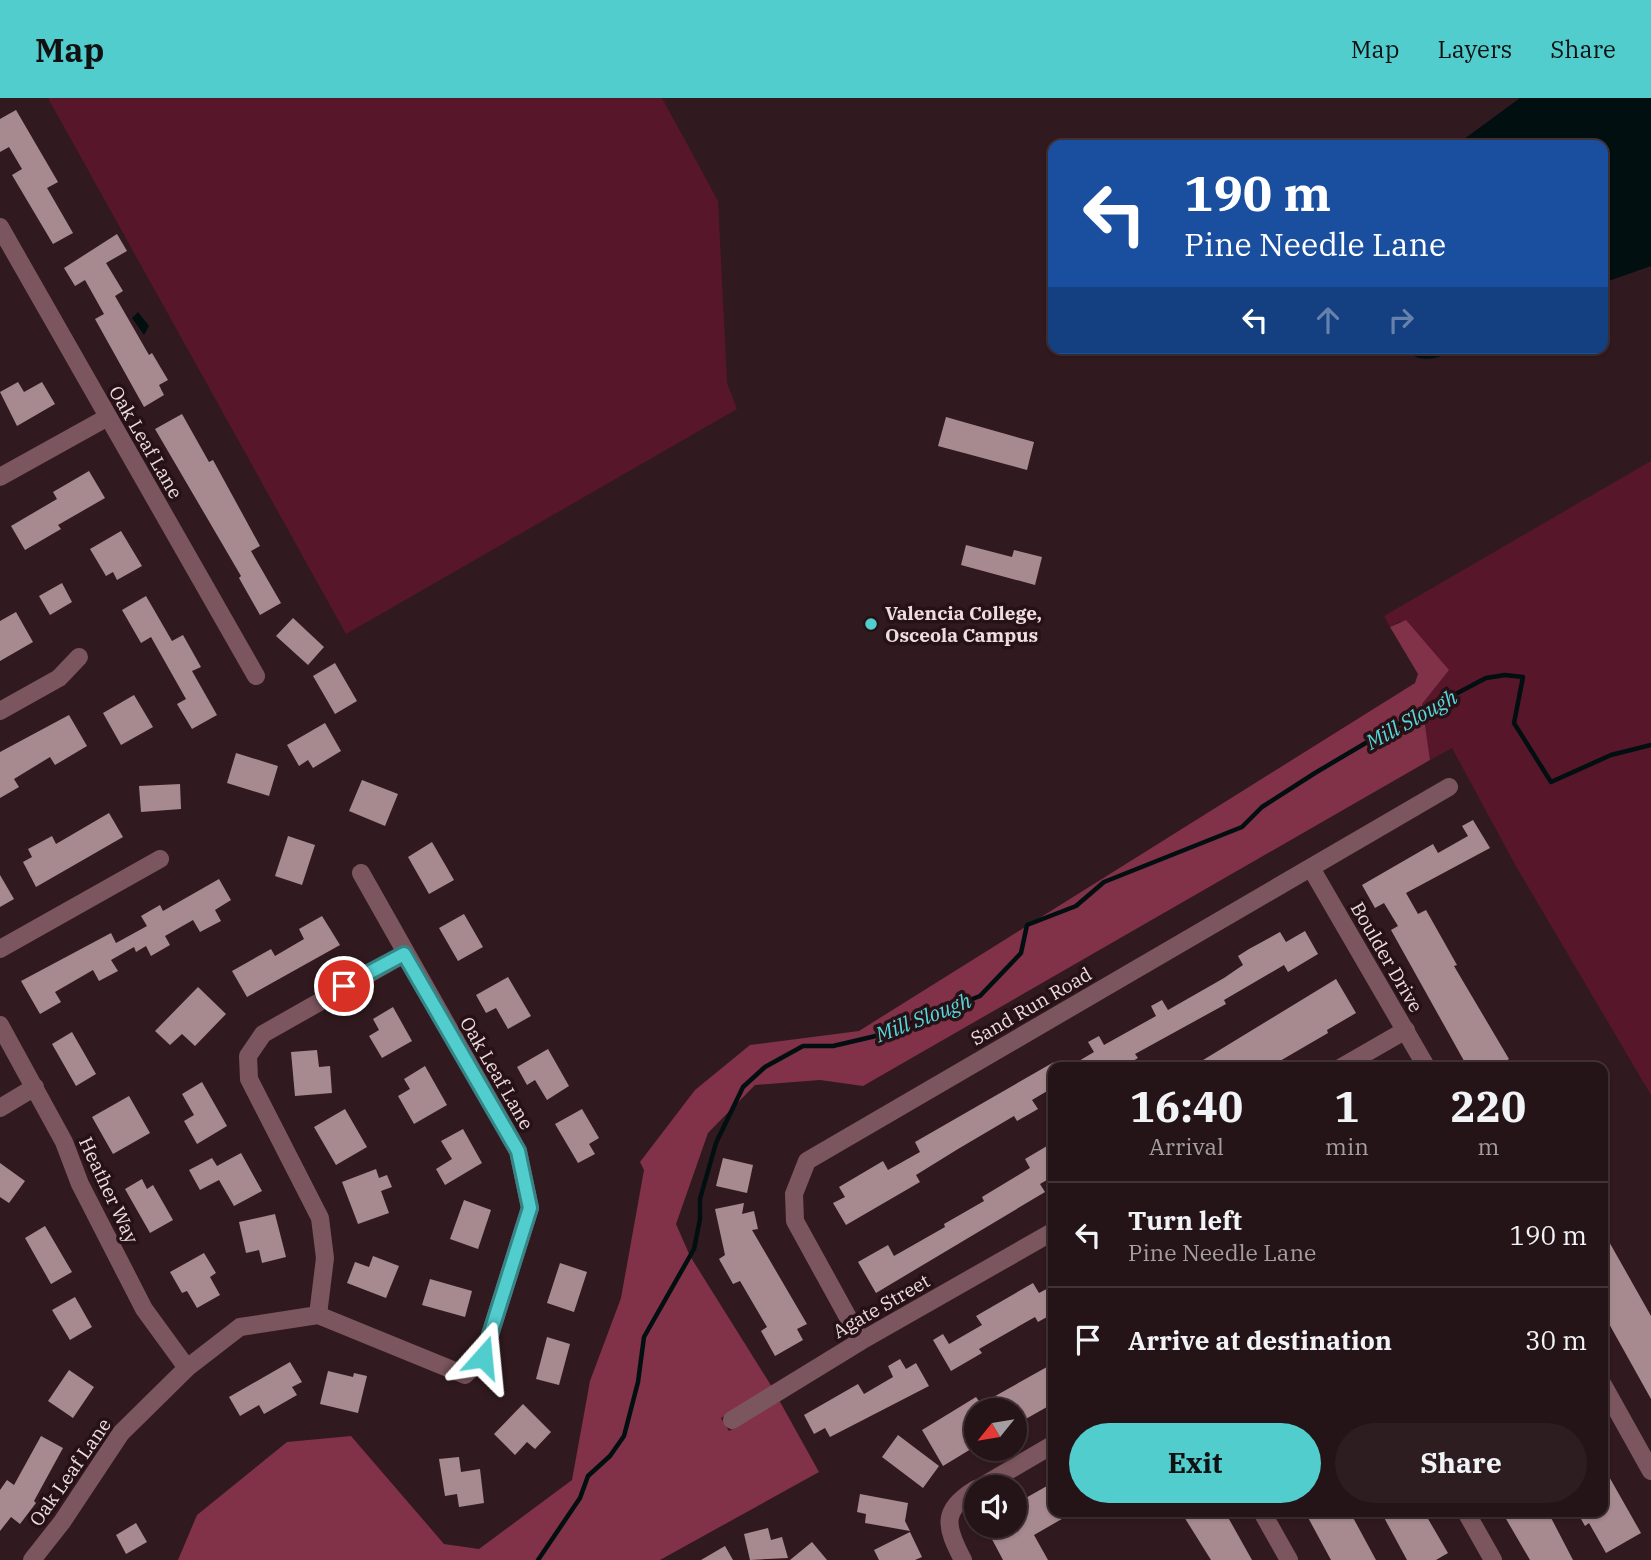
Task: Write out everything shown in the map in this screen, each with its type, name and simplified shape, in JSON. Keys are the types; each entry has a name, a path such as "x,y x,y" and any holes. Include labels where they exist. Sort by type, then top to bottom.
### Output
{"street":[{"name":"Oak Leaf Lane","path":"2,234 256,676"},
{"path":"0,477 108,417"},
{"path":"0,710 59,678 79,657"},
{"name":"Sand Run Road","path":"861,1342 795,1221 794,1194 807,1161 1449,787"},
{"path":"0,949 160,859"},
{"name":"Boulder Drive","path":"1311,868 1424,1062"},
{"name":"Oak Leaf Lane","path":"32,1560 62,1522 121,1433 187,1368 240,1327 318,1315 465,1375 483,1357 530,1208 518,1151 404,954 361,873"},
{"path":"318,1315 325,1258 320,1218 249,1079 248,1056 263,1034 404,954"},
{"name":"Heather Way","path":"0,1025 35,1087 144,1309 187,1368"},
{"path":"1350,1062 1406,1030"},
{"path":"0,1108 35,1087"},
{"name":"Agate Street","path":"732,1420 1048,1234"},
{"path":"1608,1394 1651,1471"},
{"path":"1000,1475 1048,1447"},
{"path":"963,1560 948,1519 957,1501 964,1497"},
{"path":"1265,1517 1289,1560"},
{"path":"1469,1517 1493,1560"}],"shaded area":[{"path":"48,98 662,98 718,201 727,383 737,409 346,634"},
{"path":"1520,98 1651,98 1651,266 1608,281 1608,140 1463,140"},
{"path":"138,312 149,326 144,335 132,318"},
{"path":"1410,354 1447,354 1423,359"},
{"path":"1651,461 1651,1095 1517,868 1452,748 1430,760 1422,704 1448,670 1401,621 1390,627 1384,616"},
{"path":"1406,620 1449,670 1422,704 1430,760 863,1086 820,1080 755,1085 708,1133 676,1224 690,1256 772,1387 721,1418 729,1431 779,1400 819,1472 660,1560 178,1560 197,1515 287,1442 351,1436 444,1544 479,1549 572,1480 590,1381 621,1298 644,1170 640,1162 695,1090 750,1045 859,1031 1415,683 1418,674 1390,627"}],"building":[{"path":"16,110 58,182 47,188 73,233 53,244 12,175 22,169 9,147 0,152 0,119"},
{"path":"117,234 127,251 106,263 123,291 115,296 149,355 152,353 168,380 159,385 164,395 144,407 95,319 104,314 85,280 75,286 64,268"},
{"path":"18,382 24,392 42,382 55,404 17,426 0,392"},
{"path":"182,414 209,462 213,460 260,546 251,551 281,603 260,615 239,578 241,576 155,429"},
{"path":"946,417 1034,442 1027,470 938,446"},
{"path":"89,471 105,498 58,525 61,529 25,550 11,526 57,499 53,492"},
{"path":"121,531 142,566 117,580 113,572 106,576 90,549"},
{"path":"966,545 1012,557 1014,550 1042,557 1035,585 961,565"},
{"path":"62,583 72,602 50,615 39,596"},
{"path":"146,596 172,641 183,635 201,667 192,671 217,715 192,729 177,704 186,699 151,637 141,643 122,610"},
{"path":"16,612 33,642 0,661 0,621"},
{"path":"293,618 324,647 308,665 276,636"},
{"path":"335,663 357,701 335,714 313,676"},
{"path":"134,695 153,727 121,745 103,713"},
{"path":"69,715 87,746 55,765 50,757 14,779 19,787 0,798 0,752"},
{"path":"325,723 341,751 313,768 308,760 299,766 287,745"},
{"path":"236,753 278,766 269,796 227,783"},
{"path":"362,780 398,794 385,826 349,811"},
{"path":"180,784 181,809 141,812 139,786"},
{"path":"109,813 123,837 36,887 23,862 32,857 28,849 52,836 56,844"},
{"path":"1473,820 1490,848 1406,893 1418,914 1426,910 1457,965 1454,966 1509,1059 1506,1062 1465,1062 1391,930 1398,926 1384,903 1375,908 1362,885 1433,844 1438,853 1468,836 1462,826"},
{"path":"288,836 315,845 302,885 275,876"},
{"path":"432,842 454,880 429,894 408,857"},
{"path":"0,875 14,899 0,907"},
{"path":"219,879 231,900 215,910 221,921 200,932 193,920 165,936 170,945 151,956 146,946 136,952 134,947 111,960 118,971 99,981 93,970 55,992 61,1002 40,1014 21,981 111,933 116,943 147,926 141,916 160,905 163,911"},
{"path":"464,914 483,947 458,961 439,928"},
{"path":"322,916 340,945 247,997 232,971 271,949 275,956 304,939 299,929"},
{"path":"1305,931 1318,954 1288,972 1284,965 1224,1000 1226,1004 1135,1054 1138,1058 1131,1062 1077,1062 1094,1052 1088,1042 1099,1036 1104,1045 1156,1016 1151,1006 1162,1000 1168,1010 1224,978 1243,965 1238,956 1249,949 1280,932 1286,942"},
{"path":"508,977 531,1016 508,1029 496,1008 486,1013 476,995"},
{"path":"1336,979 1356,1013 1278,1062 1200,1062"},
{"path":"198,987 226,1014 195,1046 182,1034 170,1045 155,1031"},
{"path":"393,1007 412,1041 382,1058 369,1036 379,1030 373,1019"},
{"path":"72,1032 96,1074 76,1086 52,1044"},
{"path":"548,1049 569,1086 547,1100 535,1080 527,1085 517,1067"},
{"path":"317,1050 319,1067 330,1066 332,1093 295,1096 291,1052"},
{"path":"1048,1065 1048,1091 1032,1100 1038,1109 1017,1121 1014,1116 958,1149 916,1175 920,1182 846,1225 833,1203 845,1197 839,1187 883,1161 888,1170 920,1152 915,1142"},
{"path":"425,1066 447,1105 414,1124 398,1096 410,1089 404,1079"},
{"path":"202,1082 227,1126 197,1144 184,1121 194,1115 182,1094"},
{"path":"129,1096 150,1133 113,1154 92,1117"},
{"path":"345,1109 367,1147 336,1165 314,1127"},
{"path":"582,1109 599,1138 589,1144 595,1154 578,1163 555,1124"},
{"path":"463,1129 482,1163 445,1185 436,1169 452,1159 441,1141"},
{"path":"1047,1146 1048,1179 1040,1184 1045,1192 876,1293 858,1262 888,1245 894,1256 945,1227 944,1224 984,1201 982,1197 1030,1168 1025,1159"},
{"path":"241,1153 262,1191 234,1206 219,1180 200,1190 189,1170 212,1158 217,1166"},
{"path":"723,1158 753,1165 747,1193 716,1186"},
{"path":"0,1163 25,1181 9,1203 0,1197"},
{"path":"376,1169 379,1178 387,1175 392,1187 381,1191 389,1213 358,1224 342,1182"},
{"path":"142,1179 147,1189 153,1185 173,1220 150,1233 125,1189"},
{"path":"464,1200 491,1210 478,1249 450,1239"},
{"path":"744,1203 742,1214 754,1211 758,1229 752,1230 807,1324 797,1329 803,1340 775,1356 761,1331 767,1327 740,1281 733,1284 719,1259 725,1255 715,1209"},
{"path":"275,1214 286,1257 262,1263 259,1250 246,1253 239,1222"},
{"path":"45,1226 72,1272 51,1284 25,1238"},
{"path":"1608,1240 1651,1316 1651,1399 1608,1322"},
{"path":"204,1253 216,1273 210,1277 220,1295 197,1308 187,1291 182,1293 170,1272"},
{"path":"373,1256 399,1266 386,1298 347,1283 355,1262 369,1267"},
{"path":"560,1263 587,1272 574,1312 547,1303"},
{"path":"430,1279 472,1291 465,1317 422,1305"},
{"path":"1033,1283 1039,1293 1048,1288 1048,1316 1038,1322 1035,1317 979,1349 982,1353 951,1371 933,1340 943,1334 949,1344 982,1325 976,1316"},
{"path":"75,1297 92,1327 70,1340 52,1310"},
{"path":"547,1337 570,1344 559,1385 536,1379"},
{"path":"900,1359 906,1369 916,1363 929,1386 830,1437 825,1428 814,1434 804,1415 858,1384 864,1394 893,1377 888,1366"},
{"path":"290,1362 302,1382 292,1387 297,1395 264,1414 259,1405 240,1416 229,1397"},
{"path":"1048,1366 1048,1406 1027,1418 1027,1398 992,1398"},
{"path":"69,1370 94,1387 73,1418 48,1401"},
{"path":"328,1371 353,1377 354,1373 367,1376 358,1413 320,1404"},
{"path":"523,1404 551,1432 535,1449 527,1442 515,1455 494,1434"},
{"path":"964,1404 964,1453 943,1466 922,1430"},
{"path":"898,1435 939,1466 923,1488 882,1457"},
{"path":"41,1436 63,1448 34,1501 36,1503 20,1524 11,1517 0,1531 0,1490 7,1480 14,1485"},
{"path":"459,1457 461,1472 480,1469 484,1503 459,1507 457,1494 445,1496 439,1459"},
{"path":"1608,1475 1641,1533 1606,1553 1589,1523 1585,1526 1580,1517 1608,1517"},
{"path":"1048,1485 1048,1517 1065,1517 1034,1535 1048,1560 1003,1560 991,1538 1027,1538 1027,1497"},
{"path":"860,1494 908,1503 905,1521 910,1531 865,1523 866,1514 857,1512"},
{"path":"1184,1517 1228,1517 1252,1560 1211,1560"},
{"path":"1308,1517 1353,1517 1376,1560 1331,1560"},
{"path":"1384,1517 1427,1517 1448,1553 1436,1560 1407,1560"},
{"path":"1505,1517 1551,1517 1573,1560 1530,1560"},
{"path":"136,1523 147,1542 126,1554 116,1535"},
{"path":"768,1528 771,1540 782,1537 788,1558 750,1560 744,1534"},
{"path":"910,1532 922,1557 915,1560 879,1560 874,1550"},
{"path":"812,1542 827,1560 790,1560"},
{"path":"725,1546 733,1560 701,1560"}],"waterway":[{"name":"Mill Slough","path":"538,1560 580,1498 588,1476 610,1456 624,1436 638,1382 644,1337 694,1249 700,1219 700,1199 716,1143 743,1087 765,1067 803,1046 833,1046 880,1035 980,996 1021,953 1027,925 1076,906 1104,882 1242,827 1262,807 1315,773 1391,728 1486,678 1505,675 1523,677 1514,723 1551,782 1611,755 1651,745"}],"place":[{"name":"Valencia College, Osceola Campus","path":"871,624"}],"route":[{"path":"344,986 404,954 518,1151 530,1208 483,1357"}]}
